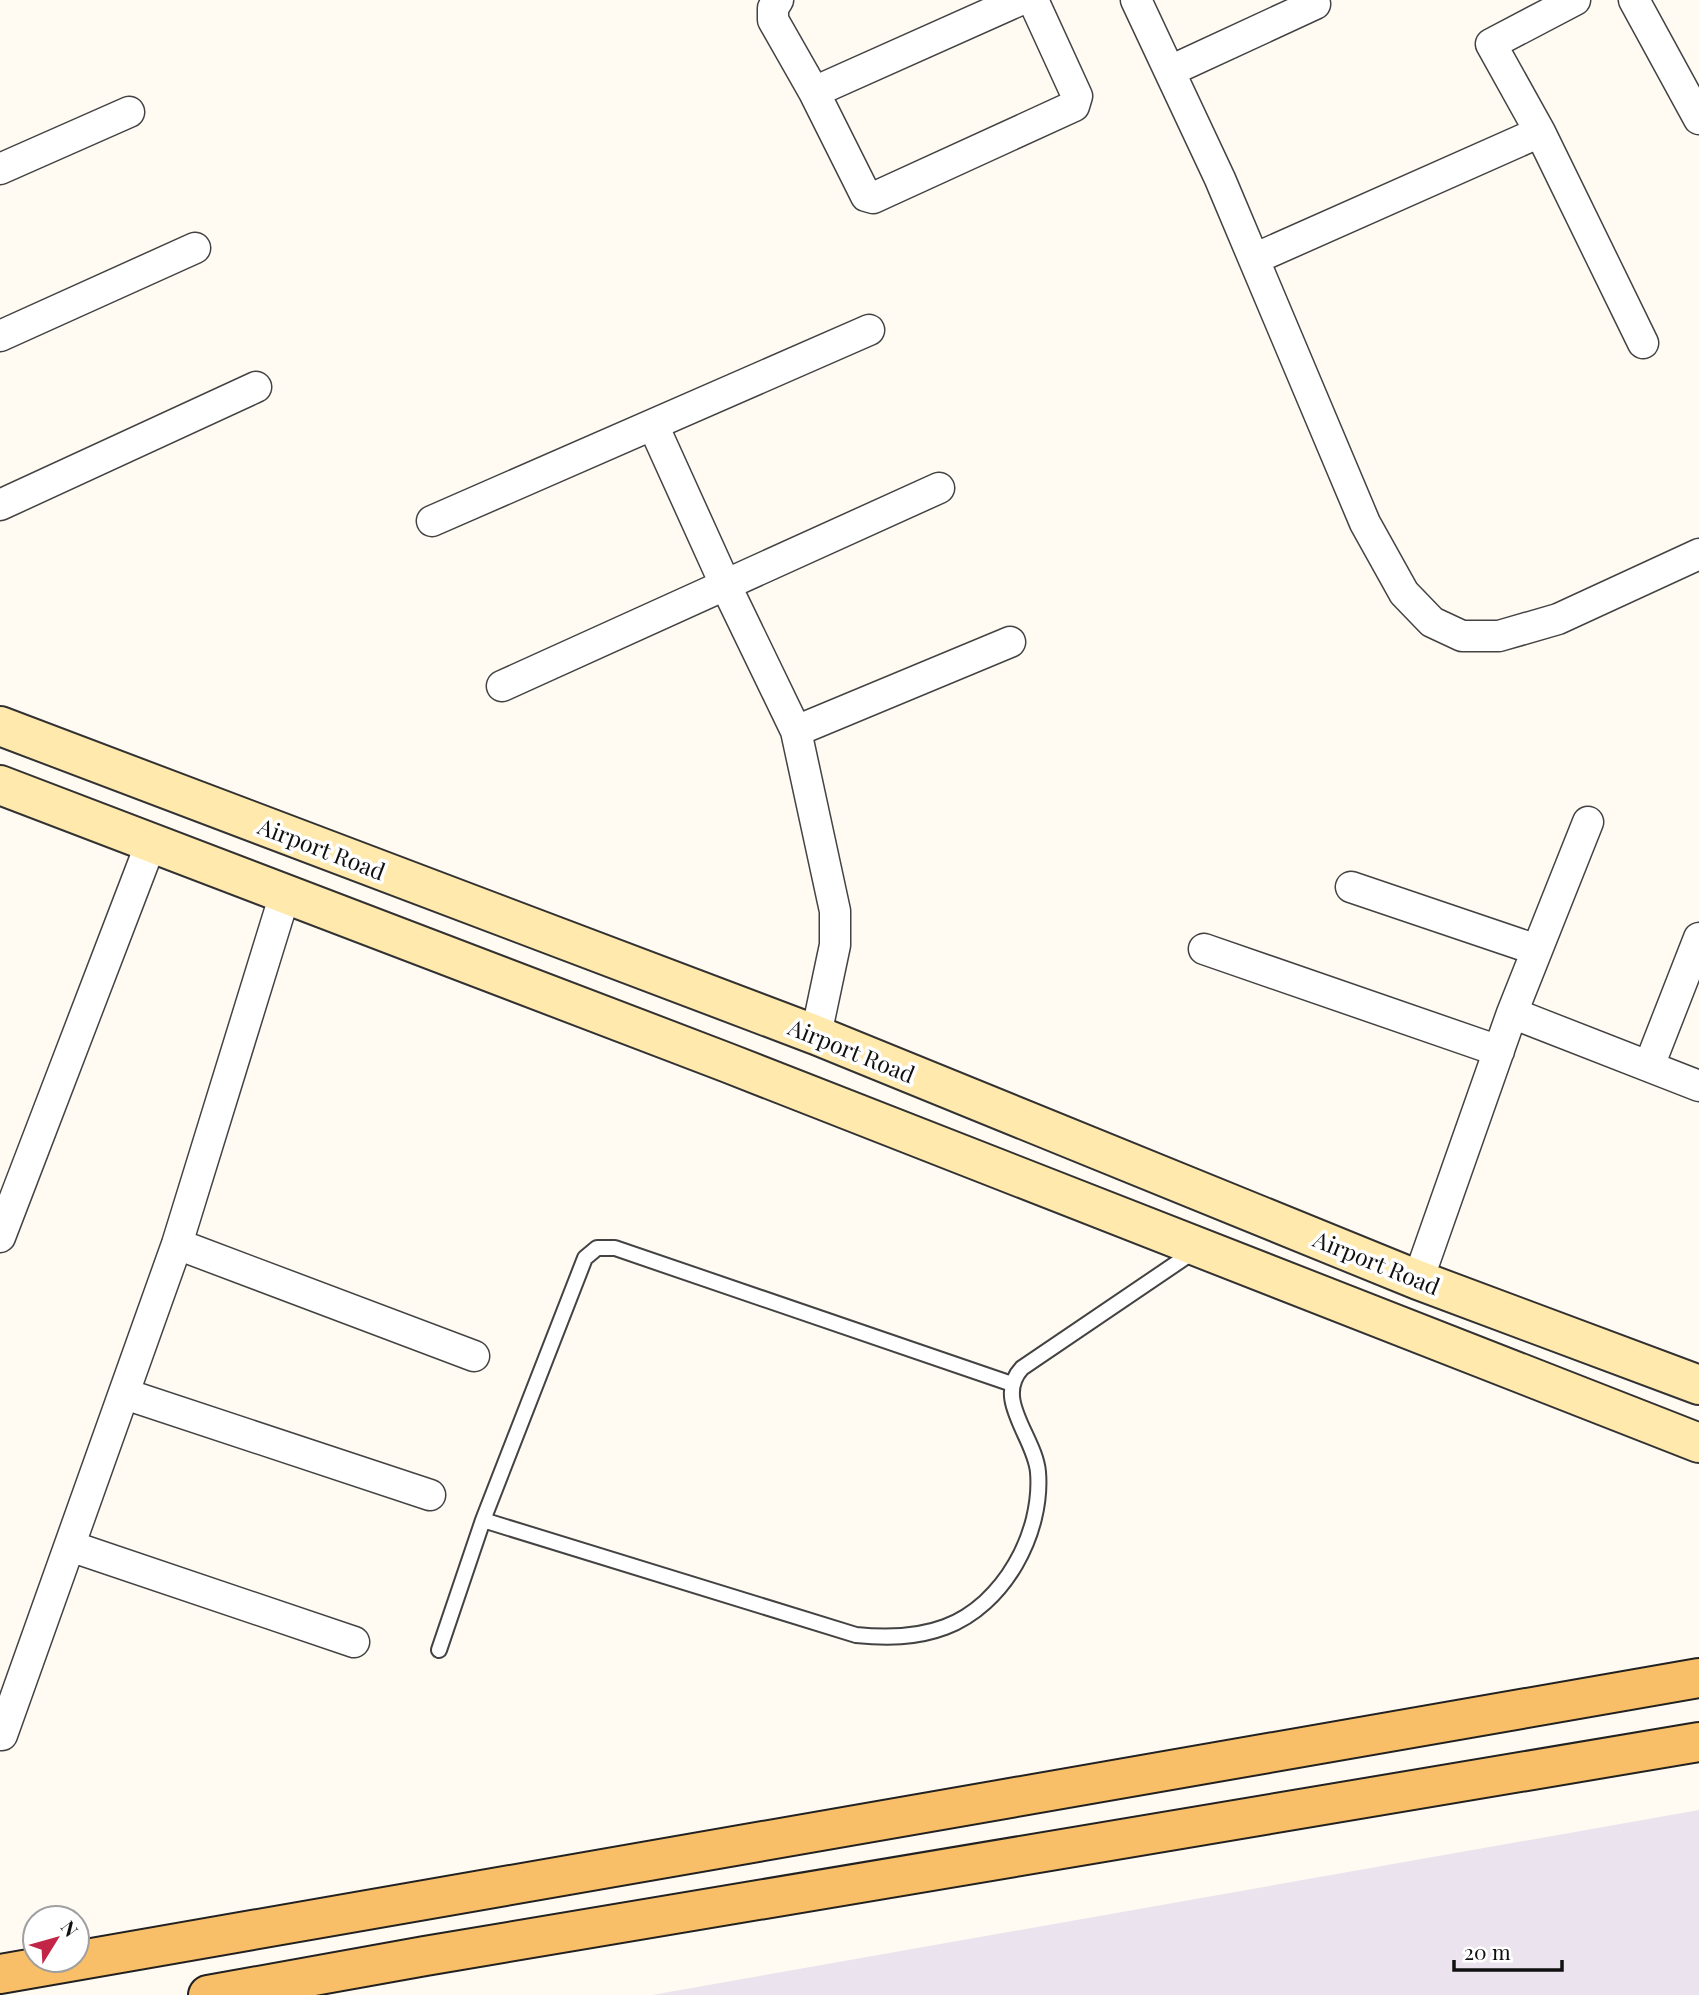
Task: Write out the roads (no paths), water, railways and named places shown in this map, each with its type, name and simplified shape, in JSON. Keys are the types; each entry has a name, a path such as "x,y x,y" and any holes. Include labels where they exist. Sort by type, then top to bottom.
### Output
{"main road":[{"name":"Airport Road","path":"0,726 816,1035 1419,1280 1699,1385"},
{"path":"0,785 727,1063 1699,1443"},
{"path":"0,1974 1699,1678"},
{"path":"208,1995 425,1956 1699,1742"}],"street":[{"path":"778,0 773,8 773,20 814,92 866,196 873,198 1074,106 1077,96 1033,0"},
{"path":"814,92 1020,0"},
{"path":"1136,0 1220,179 1365,523 1404,593 1432,622 1462,636 1499,636 1559,619 1699,554"},
{"path":"1634,0 1699,119"},
{"path":"1561,3 1491,44 1540,132 1643,343"},
{"path":"1170,71 1315,4"},
{"path":"0,169 129,112"},
{"path":"1254,259 1540,132"},
{"path":"0,336 195,248"},
{"path":"432,521 869,330"},
{"path":"0,505 256,387"},
{"path":"653,425 796,731 835,911 835,945 816,1035"},
{"path":"502,686 939,488"},
{"path":"796,731 1010,642"},
{"path":"1419,1280 1512,1013 1588,822"},
{"path":"0,1237 151,843"},
{"path":"1351,887 1537,950"},
{"path":"2,1735 177,1244 285,894"},
{"path":"1649,1066 1699,938"},
{"path":"1205,949 1499,1051"},
{"path":"1512,1013 1699,1086"},
{"path":"177,1244 474,1356"},
{"path":"125,1394 429,1495"},
{"path":"70,1546 354,1642"}],"lane":[{"path":"439,1650 483,1520 584,1258 597,1248 615,1248 1012,1384"},
{"path":"483,1520 856,1635 883,1638 907,1636 946,1627 990,1597 1016,1566 1029,1534 1037,1501 1038,1472 1034,1451 1010,1394 1012,1384 1022,1368 1200,1248"}]}
